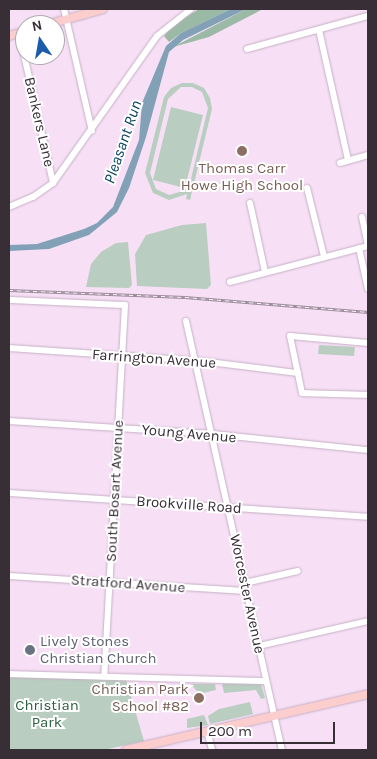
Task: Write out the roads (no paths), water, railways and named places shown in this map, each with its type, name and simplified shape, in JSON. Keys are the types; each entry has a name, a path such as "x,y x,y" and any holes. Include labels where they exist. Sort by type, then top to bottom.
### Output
{"main road":[{"path":"66,19 103,9"},
{"path":"126,750 140,749 207,731 368,694"}],"street":[{"path":"64,9 92,131"},
{"path":"9,207 31,198 53,183 92,131 157,36 167,25 191,9"},
{"path":"247,49 275,39 319,30 368,16"},
{"path":"319,30 348,160"},
{"name":"Bankers Lane","path":"29,65 53,183"},
{"path":"340,163 368,155"},
{"path":"307,188 324,256"},
{"path":"250,203 265,272"},
{"path":"230,282 368,246 362,217"},
{"path":"359,248 368,289"},
{"name":"South Bosart Avenue","path":"9,300 125,305 104,676"},
{"name":"Worcester Avenue","path":"186,321 282,750"},
{"path":"368,343 290,336 302,393 368,395"},
{"name":"Farrington Avenue","path":"9,348 195,361 298,373"},
{"name":"Young Avenue","path":"9,421 212,434 368,450"},
{"name":"Brookville Road","path":"9,493 368,517"},
{"path":"245,582 298,571"},
{"name":"Stratford Avenue","path":"9,576 246,591"},
{"path":"259,646 368,621"},
{"path":"9,674 266,680"},
{"path":"207,731 212,750"}],"water":[{"name":"Pleasant Run","path":"231,9 246,9 183,40 169,52 146,137 129,188 117,212 89,235 49,249 9,251 9,245 37,244 84,229 97,223 113,207 139,140 142,103 166,46 181,33"}],"railway":[{"path":"9,290 185,297 368,312"}],"place":[{"name":"Thomas Carr Howe High School","path":"242,151"},
{"name":"Lively Stones Christian Church","path":"30,650"},
{"name":"Christian Park School #82","path":"199,698"}],"park label":[{"name":"Christian Park","path":"47,714"}]}
